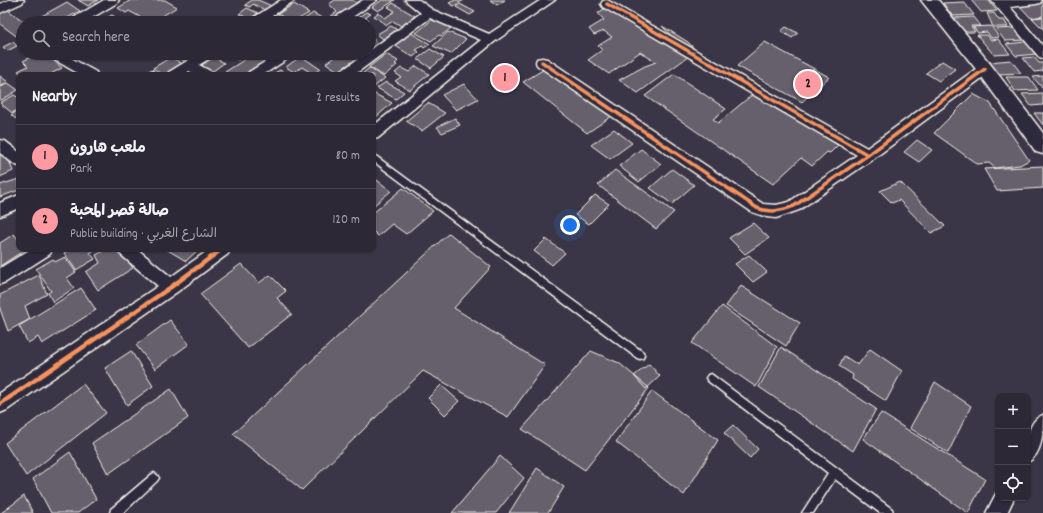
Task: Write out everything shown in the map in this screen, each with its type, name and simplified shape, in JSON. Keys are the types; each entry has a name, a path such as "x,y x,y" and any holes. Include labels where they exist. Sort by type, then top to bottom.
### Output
{"street":[{"path":"0,9 18,0"},
{"path":"86,16 113,0"},
{"path":"265,16 290,0"},
{"path":"346,16 370,0"},
{"path":"411,0 429,12 490,39"},
{"path":"376,132 490,39 550,0"},
{"path":"929,0 985,69 1043,147"},
{"path":"999,2 1036,0"},
{"path":"999,2 1043,54"},
{"path":"607,4 868,155"},
{"path":"376,52 429,12"},
{"path":"64,60 86,72"},
{"path":"179,72 198,60"},
{"path":"259,72 277,60"},
{"path":"350,72 366,60"},
{"path":"542,62 757,208 766,212 783,211 794,206 868,155 985,69"},
{"path":"189,66 201,72"},
{"path":"0,146 16,158"},
{"path":"0,210 16,202"},
{"path":"0,277 39,252"},
{"path":"130,252 171,287"},
{"path":"0,404 171,287 218,252"},
{"path":"1031,446 1043,424"},
{"path":"996,513 1002,501"}],"lane":[{"path":"376,159 640,355"},
{"path":"711,378 888,513"},
{"path":"807,513 834,472"},
{"path":"115,513 154,478"}],"building":[{"path":"78,0 98,0 88,6"},
{"path":"131,0 165,0 177,7 162,16 138,16 129,11 126,13 118,8"},
{"path":"252,0 258,0 274,7 266,14 262,12 265,10 253,4 250,7 245,5"},
{"path":"335,0 352,0 358,3 339,16 331,16 337,12 329,4"},
{"path":"382,0 395,0 378,11 372,7"},
{"path":"455,0 464,0 454,6 449,3"},
{"path":"490,0 505,0 497,5"},
{"path":"971,0 988,0 997,11 981,12"},
{"path":"1040,0 1043,3 1043,16 1031,18 1016,2"},
{"path":"67,2 80,11 71,16 42,16"},
{"path":"964,2 974,15 952,16 943,3"},
{"path":"393,3 415,16 401,26 393,21 387,25 374,16 378,13 385,18 395,11 388,7"},
{"path":"294,4 309,13 304,16 281,16 278,14"},
{"path":"460,4 475,12 470,15 456,7"},
{"path":"609,6 674,39 662,26 688,42 696,51 638,93 619,80 645,66 656,62 640,52 609,74 588,60 602,50 598,46 612,37 604,31 594,35 589,29 604,20 598,13"},
{"path":"5,8 16,16 16,36 0,24 0,11"},
{"path":"247,8 258,13 254,16 243,16 239,14"},
{"path":"366,12 371,14 368,16 360,16"},
{"path":"313,13 318,16 309,16"},
{"path":"987,13 994,13 999,20 1004,20 1008,27 993,27"},
{"path":"974,17 981,26 971,26 975,32 964,32 954,18"},
{"path":"1043,17 1043,29 1032,18"},
{"path":"433,19 451,28 441,36 439,35 431,41 416,33"},
{"path":"391,26 398,30 383,39 377,34"},
{"path":"991,26 999,37 991,38 987,32 978,33 973,27"},
{"path":"786,27 798,33 792,38 781,31"},
{"path":"1018,28 1027,40 1005,41 996,29"},
{"path":"448,32 466,39 451,54 433,46"},
{"path":"411,33 430,44 424,48 422,46 416,50 419,52 413,57 394,45"},
{"path":"977,35 987,35 991,40 998,39 1010,54 994,55"},
{"path":"376,41 380,44 376,47"},
{"path":"13,42 16,45 16,46 7,51 3,47"},
{"path":"765,42 829,77 802,102 737,66"},
{"path":"1026,42 1037,54 1016,56 1006,44"},
{"path":"430,49 444,57 431,68 417,59"},
{"path":"386,54 398,61 395,64 397,65 384,76 369,67"},
{"path":"1034,57 1039,63 1043,63 1043,71 1034,72 1023,58"},
{"path":"53,60 62,68 55,72 19,72 18,71 28,66 23,61"},
{"path":"166,60 176,60 184,65 174,72 159,72 153,68"},
{"path":"182,60 191,60 187,63"},
{"path":"210,60 219,60 224,63 212,72 206,72 199,67"},
{"path":"244,60 272,60 255,72 225,72"},
{"path":"296,60 307,60 320,69 316,72 310,72 302,67 294,72 286,67"},
{"path":"330,60 355,60 338,71 326,63"},
{"path":"1011,60 1021,73 999,74 989,62"},
{"path":"942,61 955,69 939,81 926,73"},
{"path":"416,66 429,74 410,90 395,81 401,77 395,73 401,68 409,72"},
{"path":"369,68 375,72 364,72"},
{"path":"546,68 596,97 601,94 622,109 587,133 523,82"},
{"path":"152,69 155,72 147,72"},
{"path":"376,72 385,78 376,86"},
{"path":"674,74 726,109 713,119 718,123 753,94 838,145 830,153 827,152 812,166 801,158 773,184 645,96"},
{"path":"0,76 8,82 0,87"},
{"path":"1043,76 1043,89 1033,77"},
{"path":"1006,77 1029,77 1038,90 1015,91"},
{"path":"386,82 404,92 396,99 377,88"},
{"path":"8,83 16,89 16,91 0,101 0,88"},
{"path":"464,84 478,99 456,110 442,95"},
{"path":"1043,93 1043,105 1031,106 1022,94"},
{"path":"973,94 990,103 1029,160 1020,165 995,168 989,163 977,164 934,133"},
{"path":"14,95 16,96 16,111 12,113 0,103"},
{"path":"376,95 392,103 376,117"},
{"path":"428,103 445,113 422,131 406,121"},
{"path":"16,112 16,119 11,115"},
{"path":"1034,113 1043,113 1043,125"},
{"path":"455,118 460,125 442,133 437,127"},
{"path":"614,129 632,143 610,159 591,145"},
{"path":"917,140 932,150 919,162 904,152"},
{"path":"641,149 661,164 639,182 619,166"},
{"path":"6,153 13,171 0,177 0,156"},
{"path":"1043,166 1043,188 997,191 984,169"},
{"path":"672,169 694,185 672,204 650,188"},
{"path":"615,170 674,212 656,229 598,185"},
{"path":"376,179 391,191 376,204"},
{"path":"16,180 16,191 0,197 0,185"},
{"path":"900,182 945,226 931,233 899,200 892,203 880,191"},
{"path":"403,188 433,211 406,234 392,224 378,236 376,234 376,210"},
{"path":"595,195 609,204 589,224 575,215"},
{"path":"753,223 769,238 745,254 729,238"},
{"path":"449,233 491,267 454,308 545,365 508,417 423,371 302,490 233,434"},
{"path":"14,234 16,236 16,252 21,252 0,266 0,243"},
{"path":"546,239 565,253 552,265 534,251"},
{"path":"92,252 90,253 95,259 76,270 64,253"},
{"path":"102,252 121,252 133,268 98,290 86,272 100,263 96,255"},
{"path":"171,252 196,252 186,261"},
{"path":"749,255 767,272 753,282 735,264"},
{"path":"65,257 76,272 67,278 74,288 53,302 48,293 51,291 36,269 53,259 55,262"},
{"path":"241,264 259,283 270,275 286,291 277,298 292,314 248,348 200,294"},
{"path":"39,275 47,294 25,306 30,319 8,331 0,309 0,295"},
{"path":"741,286 800,323 786,346 726,306"},
{"path":"81,288 96,310 42,344 38,337 28,343 19,326"},
{"path":"722,306 777,347 756,387 692,343"},
{"path":"170,320 189,344 155,369 136,345"},
{"path":"781,347 876,409 853,451 759,387"},
{"path":"870,349 902,371 886,401 852,379 853,375 839,366 844,356 858,365"},
{"path":"131,351 153,386 127,405 105,368"},
{"path":"591,351 619,363 649,388 585,470 522,429"},
{"path":"649,364 660,376 646,389 634,376"},
{"path":"935,382 971,406 948,453 910,428"},
{"path":"83,384 106,413 26,476 5,443"},
{"path":"441,385 459,401 445,415 428,398"},
{"path":"171,389 188,418 108,474 92,443"},
{"path":"652,391 718,440 684,495 616,442"},
{"path":"881,413 985,479 968,513 863,439"},
{"path":"733,425 758,449 750,458 724,433"},
{"path":"70,452 96,499 78,513 51,513 33,479"},
{"path":"500,456 524,478 496,513 452,513"},
{"path":"537,468 564,487 548,513 509,513"},
{"path":"24,496 33,513 1,513"}],"cycle path":[{"path":"607,4 868,155"},
{"path":"542,62 757,208 771,212 784,210 794,206 868,155 985,69"},
{"path":"0,404 171,287 218,252"}],"place":[{"name":"ملعب هارون","path":"505,78"},
{"name":"صالة قصر المحبة","path":"808,84"}]}
